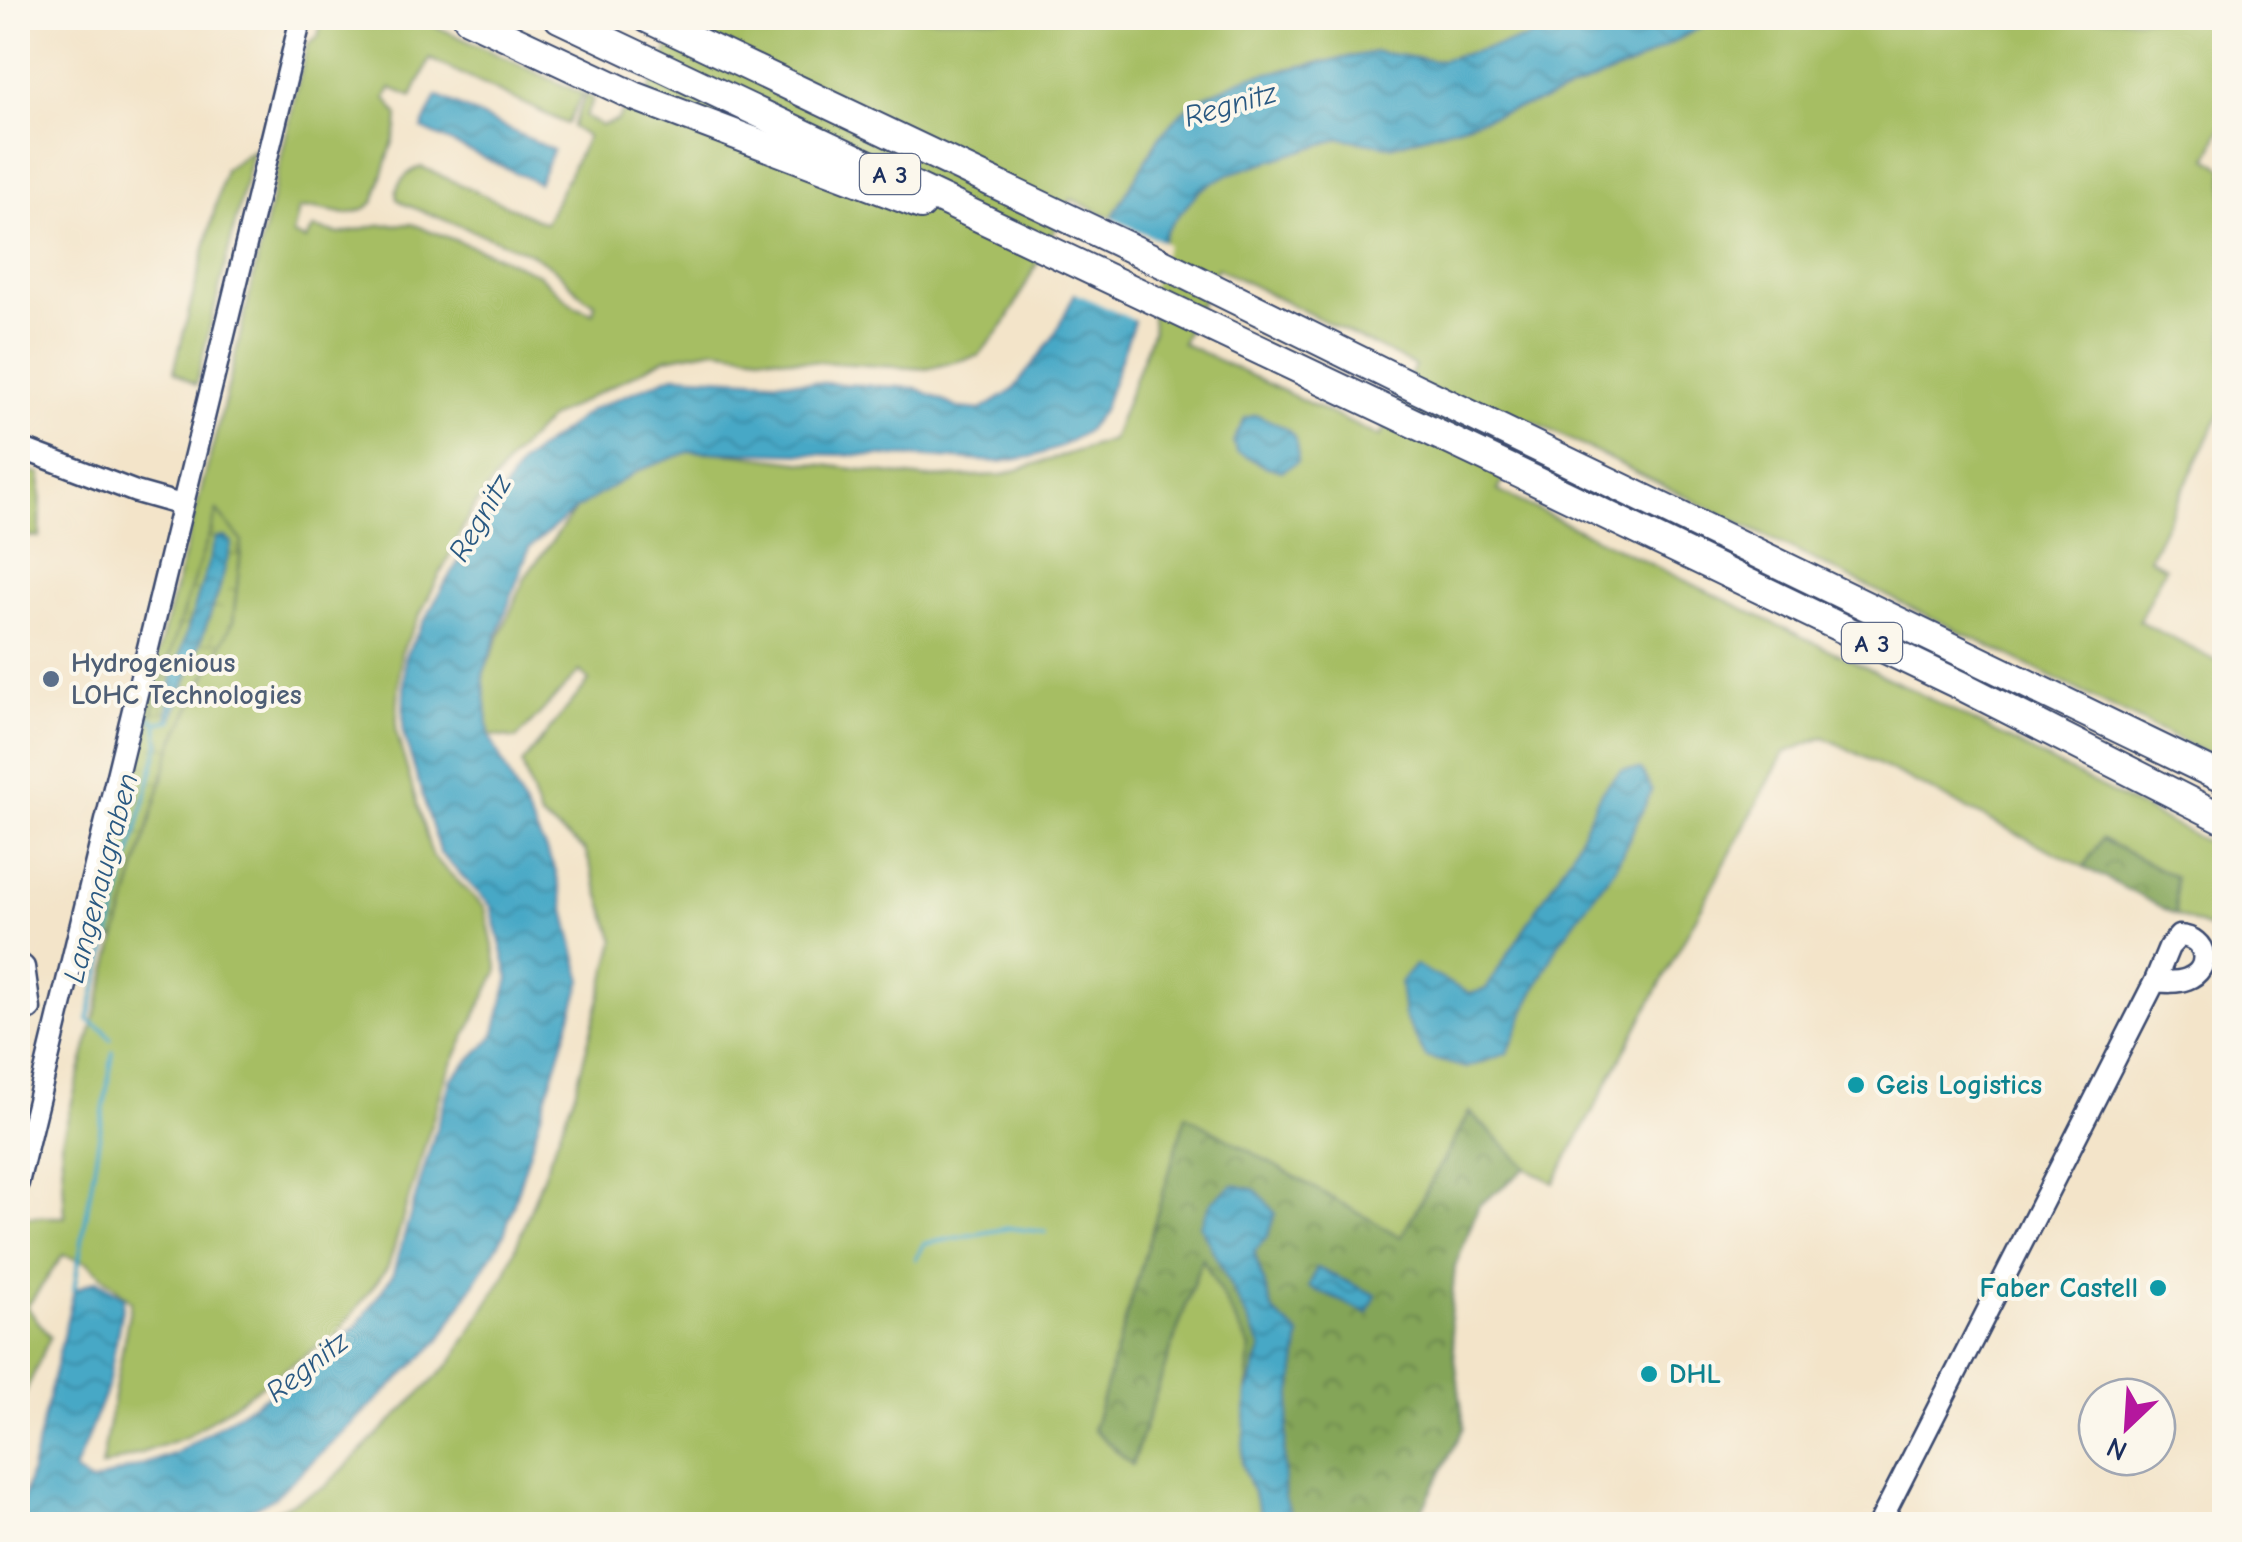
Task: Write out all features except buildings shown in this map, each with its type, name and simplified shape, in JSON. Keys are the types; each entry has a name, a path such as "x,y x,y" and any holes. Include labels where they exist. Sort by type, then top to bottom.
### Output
{"highway":[{"name":"A 3","path":"468,18 605,82 765,130 1010,230 1960,685 2224,819"},
{"path":"533,18 619,51"},
{"name":"A 3","path":"559,18 765,130"},
{"name":"A 3","path":"647,18 1226,294 2224,779"},
{"path":"765,130 913,203 1010,230"}],"street":[{"path":"19,1178 299,25"},
{"path":"18,446 136,492 182,504"},
{"path":"18,962 24,967 30,1009"},
{"path":"1879,1524 2155,981"}],"green space":[{"path":"322,18 418,18 583,94 567,124 430,59 412,97 391,88 386,98 398,116 397,129 374,202 363,210 346,214 299,209 293,235 306,240 314,228 340,234 378,225 412,224 538,274 574,306 593,313 595,303 530,253 404,204 397,199 397,189 407,175 422,167 545,223 587,137 572,127 586,95 593,99 585,117 601,126 617,121 627,105 640,111 685,18 1571,18 1526,39 1436,61 1376,52 1281,70 1160,136 1112,218 1071,199 1005,324 978,356 927,369 804,361 716,349 666,358 550,418 511,458 472,510 401,653 396,731 432,856 485,908 498,970 446,1076 388,1267 337,1334 186,1437 101,1467 131,1301 87,1262 63,1255 27,1307 50,1337 18,1409 18,1223 19,1217 65,1217 61,1143 116,938 173,743 233,621 242,541 106,906 105,929 97,899 226,396 307,45 318,37"},
{"path":"1717,18 2224,18 2224,121 2208,158 2224,169 2224,406 2149,558 2165,567 2139,621 2224,665 2224,762 1532,421 1498,491 1905,686 2224,851 2224,934 2176,915 2175,877 2102,839 2084,867 1824,737 1784,753 1554,1183 1527,1168 1469,1112 1401,1237 1187,1116 1093,1429 1132,1464 1202,1257 1250,1348 1242,1464 1265,1524 248,1524 325,1487 451,1363 506,1273 575,1092 615,941 585,850 540,817 522,764 589,681 580,671 516,739 489,735 483,674 526,576 576,509 639,470 691,451 925,478 1001,475 1112,440 1153,330 1149,284 1166,230 1200,190 1227,174 1341,138 1391,146 1542,101 1630,66","holes":["1217,268 1415,366 1380,437 1182,343"]},
{"path":"253,150 196,385 174,371 225,169"},
{"path":"18,473 41,473 40,537 18,536"},
{"path":"217,511 242,541 233,621 173,743 116,938 108,938 106,906 151,718"},
{"path":"2101,839 2175,877 2176,915 2084,867"},
{"path":"1470,1112 1527,1168 1479,1205 1455,1267 1450,1319 1464,1427 1415,1524 1294,1524 1284,1496 1284,1451 1299,1335 1273,1312 1254,1251 1268,1235 1201,1225 1262,1348 1247,1393 1250,1348 1202,1258 1132,1465 1093,1429 1186,1115 1401,1237"}],"water":[{"name":"Regnitz","path":"1571,18 1717,18 1630,66 1542,101 1390,146 1341,138 1228,174 1200,190 1166,230 1103,410 1086,431 1058,448 999,462 691,451 639,470 576,509 529,548 483,674 489,735 555,869 582,980 504,1235 439,1341 275,1497 224,1524 18,1524 74,1290 97,1280 124,1297 108,1385 74,1471 90,1483 176,1453 295,1378 357,1326 392,1276 451,1079 494,1036 509,978 491,906 440,853 403,732 405,656 447,580 521,463 590,410 674,375 916,388 958,408 981,410 1013,390 1054,336 1114,214 1160,136 1201,98 1248,77 1376,52 1436,61 1526,39"},
{"path":"437,96 553,150 538,183 422,129"},
{"path":"1257,415 1282,426 1293,436 1297,462 1282,471 1237,452 1233,442 1245,418"},
{"path":"225,537 232,542 219,590 172,720 168,718 170,687 216,538"},
{"path":"1621,770 1641,770 1652,790 1616,866 1559,943 1508,1053 1466,1068 1426,1057 1404,1016 1400,983 1415,965 1470,994 1486,989 1571,855 1601,792"},
{"path":"1233,1185 1256,1190 1275,1213 1268,1235 1254,1252 1273,1312 1300,1335 1284,1451 1284,1496 1294,1524 1265,1524 1242,1464 1247,1393 1262,1348 1200,1225 1212,1201"},
{"path":"1317,1268 1376,1295 1368,1313 1309,1287"}],"pier":[{"path":"1107,216 1167,244 1140,323 1069,290"}],"waterway":[{"name":"Langenaugraben","path":"111,1039 88,1020 159,744 157,723 151,718"},
{"path":"157,723 172,720"},
{"name":"Langenaugraben","path":"74,1290 113,1052"},
{"path":"916,1259 924,1244 1009,1228 1046,1232"}],"place":[{"name":"Hydrogenious LOHC Technologies","path":"51,679"},
{"name":"Geis Logistics","path":"1856,1085"},
{"name":"Faber Castell","path":"2158,1288"},
{"name":"DHL","path":"1649,1374"}]}
